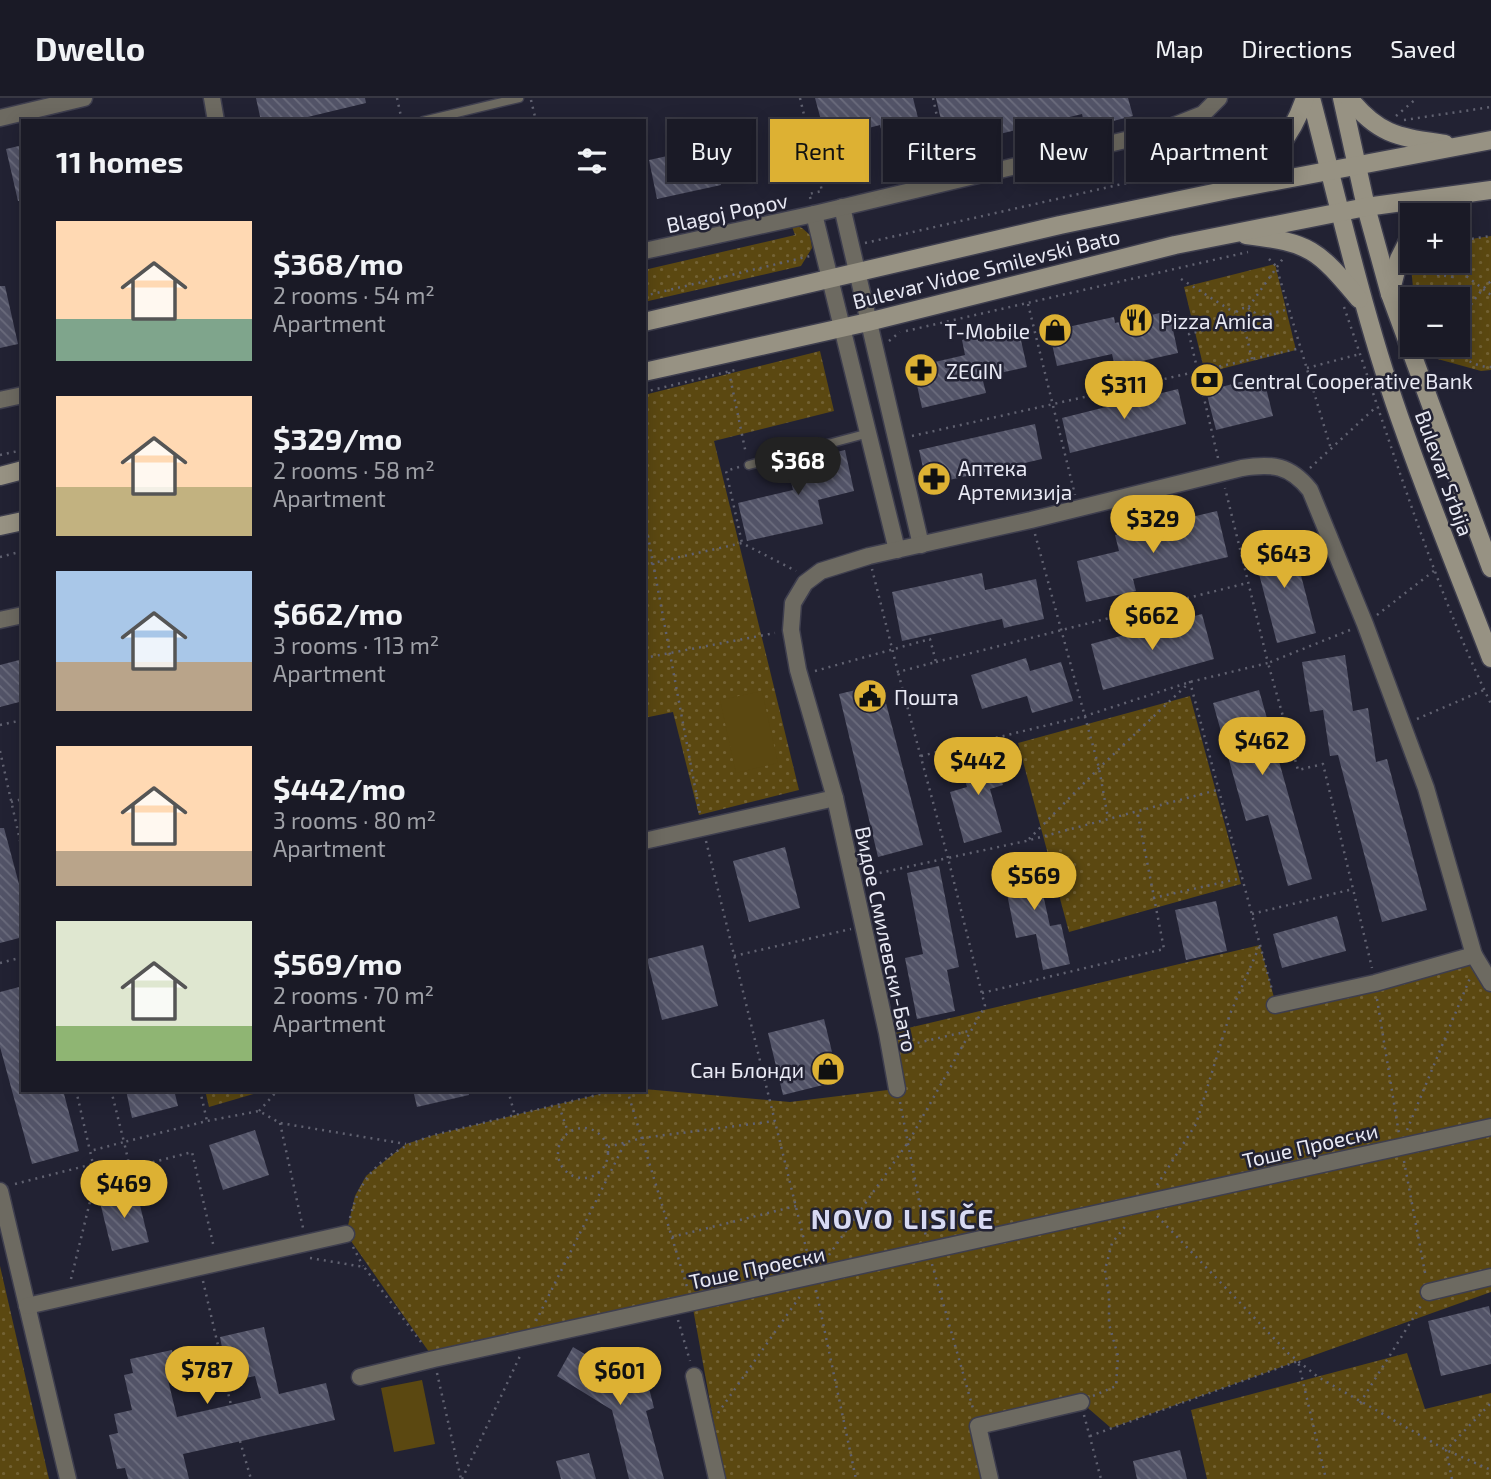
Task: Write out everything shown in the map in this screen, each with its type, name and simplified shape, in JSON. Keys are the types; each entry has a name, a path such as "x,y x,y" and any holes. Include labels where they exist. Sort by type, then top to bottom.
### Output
{"street":[{"path":"0,118 84,98"},
{"path":"212,98 216,119"},
{"name":"Blagoj Popov","path":"1001,169 1154,133 1203,114 1219,98"},
{"path":"1228,190 1273,155 1294,125 1305,98"},
{"name":"Bulevar Srbija","path":"1311,98 1364,304 1404,429 1491,658"},
{"name":"Bulevar Srbija","path":"1342,98 1366,207 1390,294 1421,359 1491,568"},
{"path":"1349,98 1374,125 1400,136 1455,146 1491,141"},
{"name":"Bulevar Vidoe Smilevski Bato","path":"646,323 857,271 1228,190 1455,146"},
{"name":"Blagoj Popov","path":"646,251 947,182"},
{"name":"Bulevar Vidoe Smilevski Bato","path":"646,372 868,322 1143,252 1366,207 1491,190"},
{"path":"1450,203 1464,194"},
{"path":"842,207 921,545"},
{"path":"814,214 897,550"},
{"path":"1232,233 1298,243 1314,251 1327,261 1364,304"},
{"path":"1390,294 1400,257"},
{"path":"0,400 21,395"},
{"path":"791,630 793,603 805,583 821,571 869,556 1222,473 1265,464 1287,470 1300,478 1310,490 1365,624 1426,788 1475,958 1491,983"},
{"path":"0,476 21,471"},
{"path":"0,526 21,521"},
{"path":"0,620 21,615"},
{"name":"Видое Смилевски-Бато","path":"791,630 835,798 897,1089"},
{"path":"646,840 683,825 702,828 835,798"},
{"path":"1275,1005 1475,958"},
{"name":"Тоше Проески","path":"360,1377 1491,1127"},
{"path":"7,1188 27,1306 68,1479"},
{"path":"27,1306 346,1234"},
{"path":"1429,1292 1491,1276"},
{"path":"694,1376 717,1479"},
{"path":"990,1479 978,1426 1081,1402"}],"lane":[{"path":"432,119 519,98"},
{"path":"748,465 869,433"}],"path":[{"path":"397,98 402,119"},
{"path":"530,98 535,119"},
{"path":"800,98 822,191 809,194 814,214"},
{"path":"933,98 938,119"},
{"path":"1417,98 1389,122 1491,107"},
{"path":"859,244 1130,182"},
{"path":"1470,239 1491,236"},
{"path":"1248,308 1290,250"},
{"path":"889,341 898,332 1253,251"},
{"path":"646,296 816,255"},
{"path":"1269,259 1276,266 1331,449"},
{"path":"1438,273 1443,277 1453,277 1459,273"},
{"path":"1462,273 1491,295"},
{"path":"1181,279 1235,313"},
{"path":"1470,307 1491,281"},
{"path":"1028,304 1078,508"},
{"path":"1343,305 1376,407 1435,570 1491,704"},
{"path":"1243,308 1252,310 1256,318 1253,326 1245,330 1237,327 1234,322 1235,313 1243,308"},
{"path":"1256,318 1289,309"},
{"path":"1234,322 1189,334 1247,583 1298,769 1323,764 1374,983 1429,1292 1360,1403"},
{"path":"1245,330 1252,359"},
{"path":"896,439 1301,348"},
{"path":"1307,368 1360,354"},
{"path":"1421,359 1429,357"},
{"path":"1466,357 1473,363 1491,367"},
{"path":"646,392 742,368"},
{"path":"729,371 748,465 726,471 742,543"},
{"path":"1300,478 1376,407"},
{"path":"0,455 21,450"},
{"path":"1031,520 1099,768 1108,818"},
{"path":"646,525 702,828 813,1277 856,1479"},
{"path":"646,565 742,543 811,578"},
{"path":"0,557 21,552"},
{"path":"829,1254 909,1142 985,1006 869,556"},
{"path":"921,756 1085,716 1190,682 1268,663 1365,624 1435,570"},
{"path":"898,671 1247,583"},
{"path":"646,657 791,630"},
{"path":"801,675 930,639 936,662"},
{"path":"1026,841 1190,682"},
{"path":"1190,682 1275,1005"},
{"path":"1404,725 1484,690"},
{"path":"0,725 21,720"},
{"path":"0,751 21,845"},
{"path":"853,880 1026,841 1217,790"},
{"path":"11,802 21,800"},
{"path":"982,993 1164,949 1137,810"},
{"path":"1153,898 1242,878"},
{"path":"1252,914 1353,889"},
{"path":"734,956 863,926"},
{"path":"1101,1479 1081,1402 1116,1386 1118,1356 1109,1324 1105,1270 1112,1243 1145,1204 1196,1125 1230,1014 1260,945"},
{"path":"0,963 21,958"},
{"path":"1401,1146 1475,958"},
{"path":"890,1049 969,1031"},
{"path":"67,1297 96,1177 76,1092"},
{"path":"112,1092 130,1168"},
{"path":"200,1092 207,1121"},
{"path":"90,1151 207,1121 259,1111 276,1092"},
{"path":"509,1092 515,1116"},
{"path":"461,1479 434,1359 364,1266 346,1234 355,1196 366,1176 406,1144 610,1092"},
{"path":"628,1092 692,1303"},
{"path":"559,1106 568,1132"},
{"path":"259,1111 280,1123 406,1144"},
{"path":"608,1147 642,1138 775,1121"},
{"path":"280,1123 310,1259 364,1266"},
{"path":"577,1128 591,1129 599,1133 608,1147 603,1169 589,1178 574,1177 561,1166 558,1158 562,1139 577,1128"},
{"path":"461,1479 625,1143"},
{"path":"96,1177 192,1152 218,1263"},
{"path":"7,1188 93,1164"},
{"path":"1145,1204 1298,1361 1318,1377 1446,1450 1491,1470"},
{"path":"672,1237 796,1206"},
{"path":"200,1267 220,1354"},
{"path":"706,1430 813,1277"},
{"path":"675,1307 694,1376"},
{"path":"1090,1436 1298,1361"},
{"path":"1298,1361 1326,1479"},
{"path":"222,1367 231,1405"},
{"path":"1446,1450 1491,1403"},
{"path":"240,1441 251,1479"},
{"path":"1446,1450 1452,1479"}],"shaded area":[{"path":"791,224 810,235 812,248 801,266 646,302 646,270 795,235"},
{"path":"1491,236 1491,370 1481,371 1434,357 1470,357 1470,287 1413,287 1412,273 1470,273 1470,239"},
{"path":"1275,264 1296,350 1205,373 1184,287"},
{"path":"820,351 834,411 714,441 799,790 699,815 673,712 646,718 646,394"},
{"path":"762,691 778,763 736,773 720,700"},
{"path":"1190,696 1241,884 1069,932 1018,743"},
{"path":"1260,945 1276,1005 1477,962 1491,984 1491,1292 1111,1428 1081,1402 978,1426 990,1479 724,1479 692,1303 434,1359 346,1234 355,1196 366,1176 406,1144 608,1092 646,1092 646,1089 790,1102 896,1089 887,1033"},
{"path":"205,1092 260,1092 209,1107"},
{"path":"0,1266 49,1479 0,1479"},
{"path":"1407,1353 1425,1409 1491,1393 1491,1479 1207,1479 1191,1410"},
{"path":"422,1380 435,1444 394,1452 381,1388"}],"building":[{"path":"256,98 365,98 366,103 299,119 261,119"},
{"path":"815,98 913,98 918,119 883,119 883,137 880,125 869,128 869,119 821,119"},
{"path":"936,98 1128,98 1133,116 1112,121 1112,119 1083,119 1082,114 1061,119 1015,119 1015,130 1001,134 1001,119 941,119"},
{"path":"21,145 21,201 18,201 6,149"},
{"path":"667,156 667,182 720,182 721,185 657,199 649,160"},
{"path":"0,286 5,286 18,344 0,348"},
{"path":"1169,311 1178,353 1115,367 1112,354 1057,366 1049,331 1114,317 1115,323"},
{"path":"1018,327 1027,367 982,377 986,393 922,408 913,367 965,355 962,340"},
{"path":"1263,376 1273,416 1216,430 1206,391"},
{"path":"1178,389 1186,424 1070,453 1062,418"},
{"path":"1035,424 1042,459 927,485 919,450"},
{"path":"845,450 854,491 818,500 823,524 747,541 738,503 793,490 787,464"},
{"path":"1217,511 1228,557 1133,579 1136,591 1086,602 1077,561 1119,551 1115,535"},
{"path":"1291,537 1316,633 1277,643 1252,547"},
{"path":"982,573 985,590 1036,579 1044,619 1004,628 1002,619 902,641 892,592"},
{"path":"1202,614 1214,659 1103,690 1091,644"},
{"path":"1345,655 1353,711 1368,708 1376,762 1387,759 1427,910 1382,922 1338,755 1330,756 1323,710 1310,712 1302,662"},
{"path":"1026,658 1030,671 1061,662 1073,701 1032,713 1027,696 982,709 971,675"},
{"path":"21,660 21,702 0,707 0,665"},
{"path":"881,684 923,845 878,857 839,694"},
{"path":"1259,690 1312,879 1288,886 1268,815 1246,821 1213,703"},
{"path":"993,750 1003,785 990,789 1002,832 964,843 950,792 967,787 959,759"},
{"path":"0,828 4,828 21,892 21,938 0,943"},
{"path":"785,847 800,908 749,922 733,861"},
{"path":"1035,858 1050,926 1061,924 1070,964 1043,970 1036,934 1016,938 1001,865"},
{"path":"939,866 959,967 947,970 955,1011 917,1019 905,958 923,954 907,873"},
{"path":"1216,901 1227,951 1186,960 1175,910"},
{"path":"1337,916 1346,951 1282,968 1273,934"},
{"path":"703,945 718,1006 662,1020 647,959"},
{"path":"21,987 21,1092 64,1092 79,1151 32,1164 0,1047 0,992"},
{"path":"824,1019 839,1081 783,1095 768,1033"},
{"path":"126,1092 174,1092 178,1106 132,1118"},
{"path":"413,1092 468,1092 469,1095 417,1107"},
{"path":"255,1130 269,1175 223,1190 209,1145"},
{"path":"136,1189 149,1242 112,1251 99,1198"},
{"path":"1489,1306 1491,1364 1441,1376 1428,1321"},
{"path":"264,1327 279,1394 326,1383 335,1420 183,1454 189,1479 128,1479 125,1468 117,1469 109,1435 118,1433 114,1414 132,1410 124,1375 133,1373 130,1359 172,1350 173,1355 190,1351 192,1360 223,1353 220,1337","holes":["227,1366 231,1381 255,1376 261,1398 177,1417 168,1380"]},
{"path":"573,1347 608,1368 617,1354 645,1372 654,1408 646,1411 664,1479 629,1479 612,1410 557,1376"},
{"path":"1180,1450 1187,1479 1137,1479 1133,1461"},
{"path":"589,1453 596,1479 561,1479 556,1461"}],"place":[{"name":"Pizza Amica","path":"1136,320"},
{"name":"T-Mobile","path":"1055,330"},
{"name":"ZEGIN","path":"921,370"},
{"name":"Central Cooperative Bank","path":"1207,380"},
{"name":"Аптека Артемизија","path":"934,479"},
{"name":"Пошта","path":"870,696"},
{"name":"Сан Блонди","path":"828,1069"}],"district":[{"name":"NOVO LISIČE","path":"903,1218"}]}
